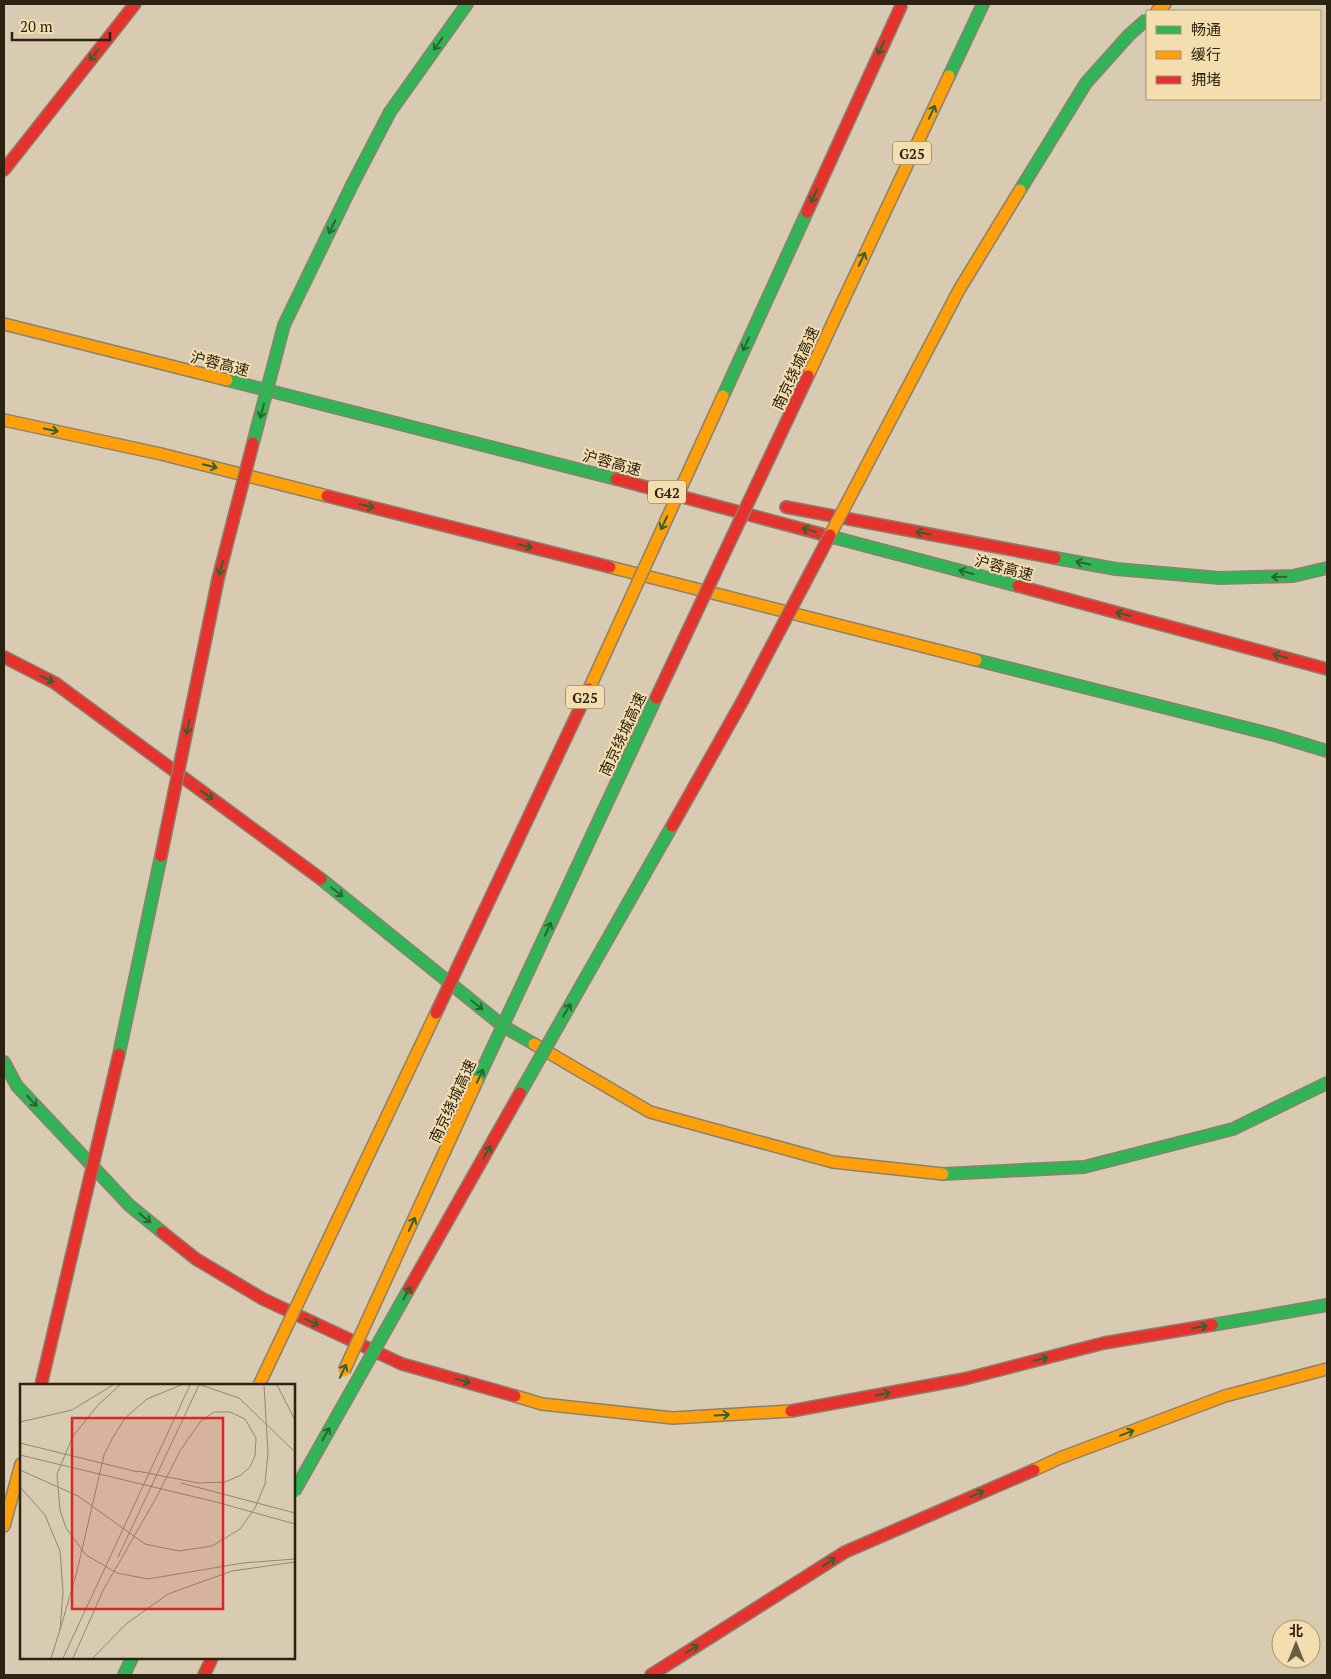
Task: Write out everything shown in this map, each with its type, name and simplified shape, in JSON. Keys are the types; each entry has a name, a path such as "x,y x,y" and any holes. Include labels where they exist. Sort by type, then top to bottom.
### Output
{"highway":[{"path":"4,170 135,4"},
{"path":"42,1384 131,1003 218,579 284,325 390,112 467,4"},
{"name":"G25","path":"259,1384 578,712 902,4"},
{"name":"南京绕城高速","path":"339,1381 583,852 982,4"},
{"path":"295,1490 743,700 959,290 1086,83 1129,35 1146,20"},
{"name":"沪蓉高速","path":"4,324 572,467 1327,668"},
{"path":"4,420 161,454 1265,733 1327,751"},
{"path":"572,467 718,494"},
{"path":"737,498 757,501"},
{"path":"776,505 1116,569 1220,578 1293,576 1327,568"},
{"path":"4,657 55,683 315,874 503,1026 650,1112 833,1162 945,1174 1084,1167 1233,1128 1327,1083"},
{"path":"4,1062 17,1086 129,1205 196,1258 263,1299 402,1364 542,1404 673,1418 798,1410 964,1379 1104,1343 1327,1305"},
{"path":"651,1675 845,1552 1060,1458 1225,1396 1327,1369"},
{"path":"295,1477 318,1426"},
{"path":"4,1526 20,1468"},
{"path":"124,1675 132,1659"},
{"path":"204,1675 212,1659"}],"traffic: fast":[{"path":"353,183 390,112 467,4"},
{"path":"949,76 983,4"},
{"path":"1020,190 1086,83 1129,35 1146,20"},
{"path":"253,443 284,325 353,183"},
{"path":"723,396 807,212"},
{"path":"227,380 616,479"},
{"path":"821,534 1018,586"},
{"path":"1055,558 1116,569 1220,578 1293,576 1327,568"},
{"path":"976,660 1274,735 1327,751"},
{"path":"477,1081 656,698"},
{"path":"520,1093 672,826"},
{"path":"119,1054 161,856"},
{"path":"321,879 503,1026 534,1044"},
{"path":"4,1062 17,1086 129,1205 162,1232"},
{"path":"943,1174 1084,1167 1233,1129 1327,1083"},
{"path":"295,1490 409,1289"},
{"path":"1212,1325 1327,1305"},
{"path":"124,1675 132,1659"}],"traffic: slow":[{"path":"1158,10 1165,4"},
{"path":"842,303 949,76"},
{"path":"830,535 959,290 1020,190"},
{"path":"808,376 842,303"},
{"path":"4,324 227,380"},
{"path":"589,689 723,396"},
{"path":"4,420 161,454 327,496"},
{"path":"610,567 976,660"},
{"path":"259,1384 436,1013"},
{"path":"534,1044 650,1112 833,1162 943,1174"},
{"path":"344,1371 477,1081"},
{"path":"1034,1470 1060,1458 1225,1396 1327,1369"},
{"path":"515,1396 542,1404 673,1418 791,1411"},
{"path":"4,1526 20,1468"}],"traffic: jam":[{"path":"4,170 135,4"},
{"path":"807,212 902,4"},
{"path":"656,698 808,376"},
{"path":"161,856 218,579 253,443"},
{"path":"616,479 821,534"},
{"path":"327,496 610,567"},
{"path":"786,507 1055,558"},
{"path":"672,826 743,700 830,535"},
{"path":"1018,586 1327,669"},
{"path":"4,657 55,683 321,879"},
{"path":"436,1013 589,689"},
{"path":"41,1384 119,1054"},
{"path":"409,1289 520,1093"},
{"path":"162,1232 196,1259 263,1299 402,1364 515,1396"},
{"path":"791,1411 964,1379 1104,1343 1212,1325"},
{"path":"651,1675 845,1552 1034,1470"},
{"path":"204,1675 212,1659"}]}
